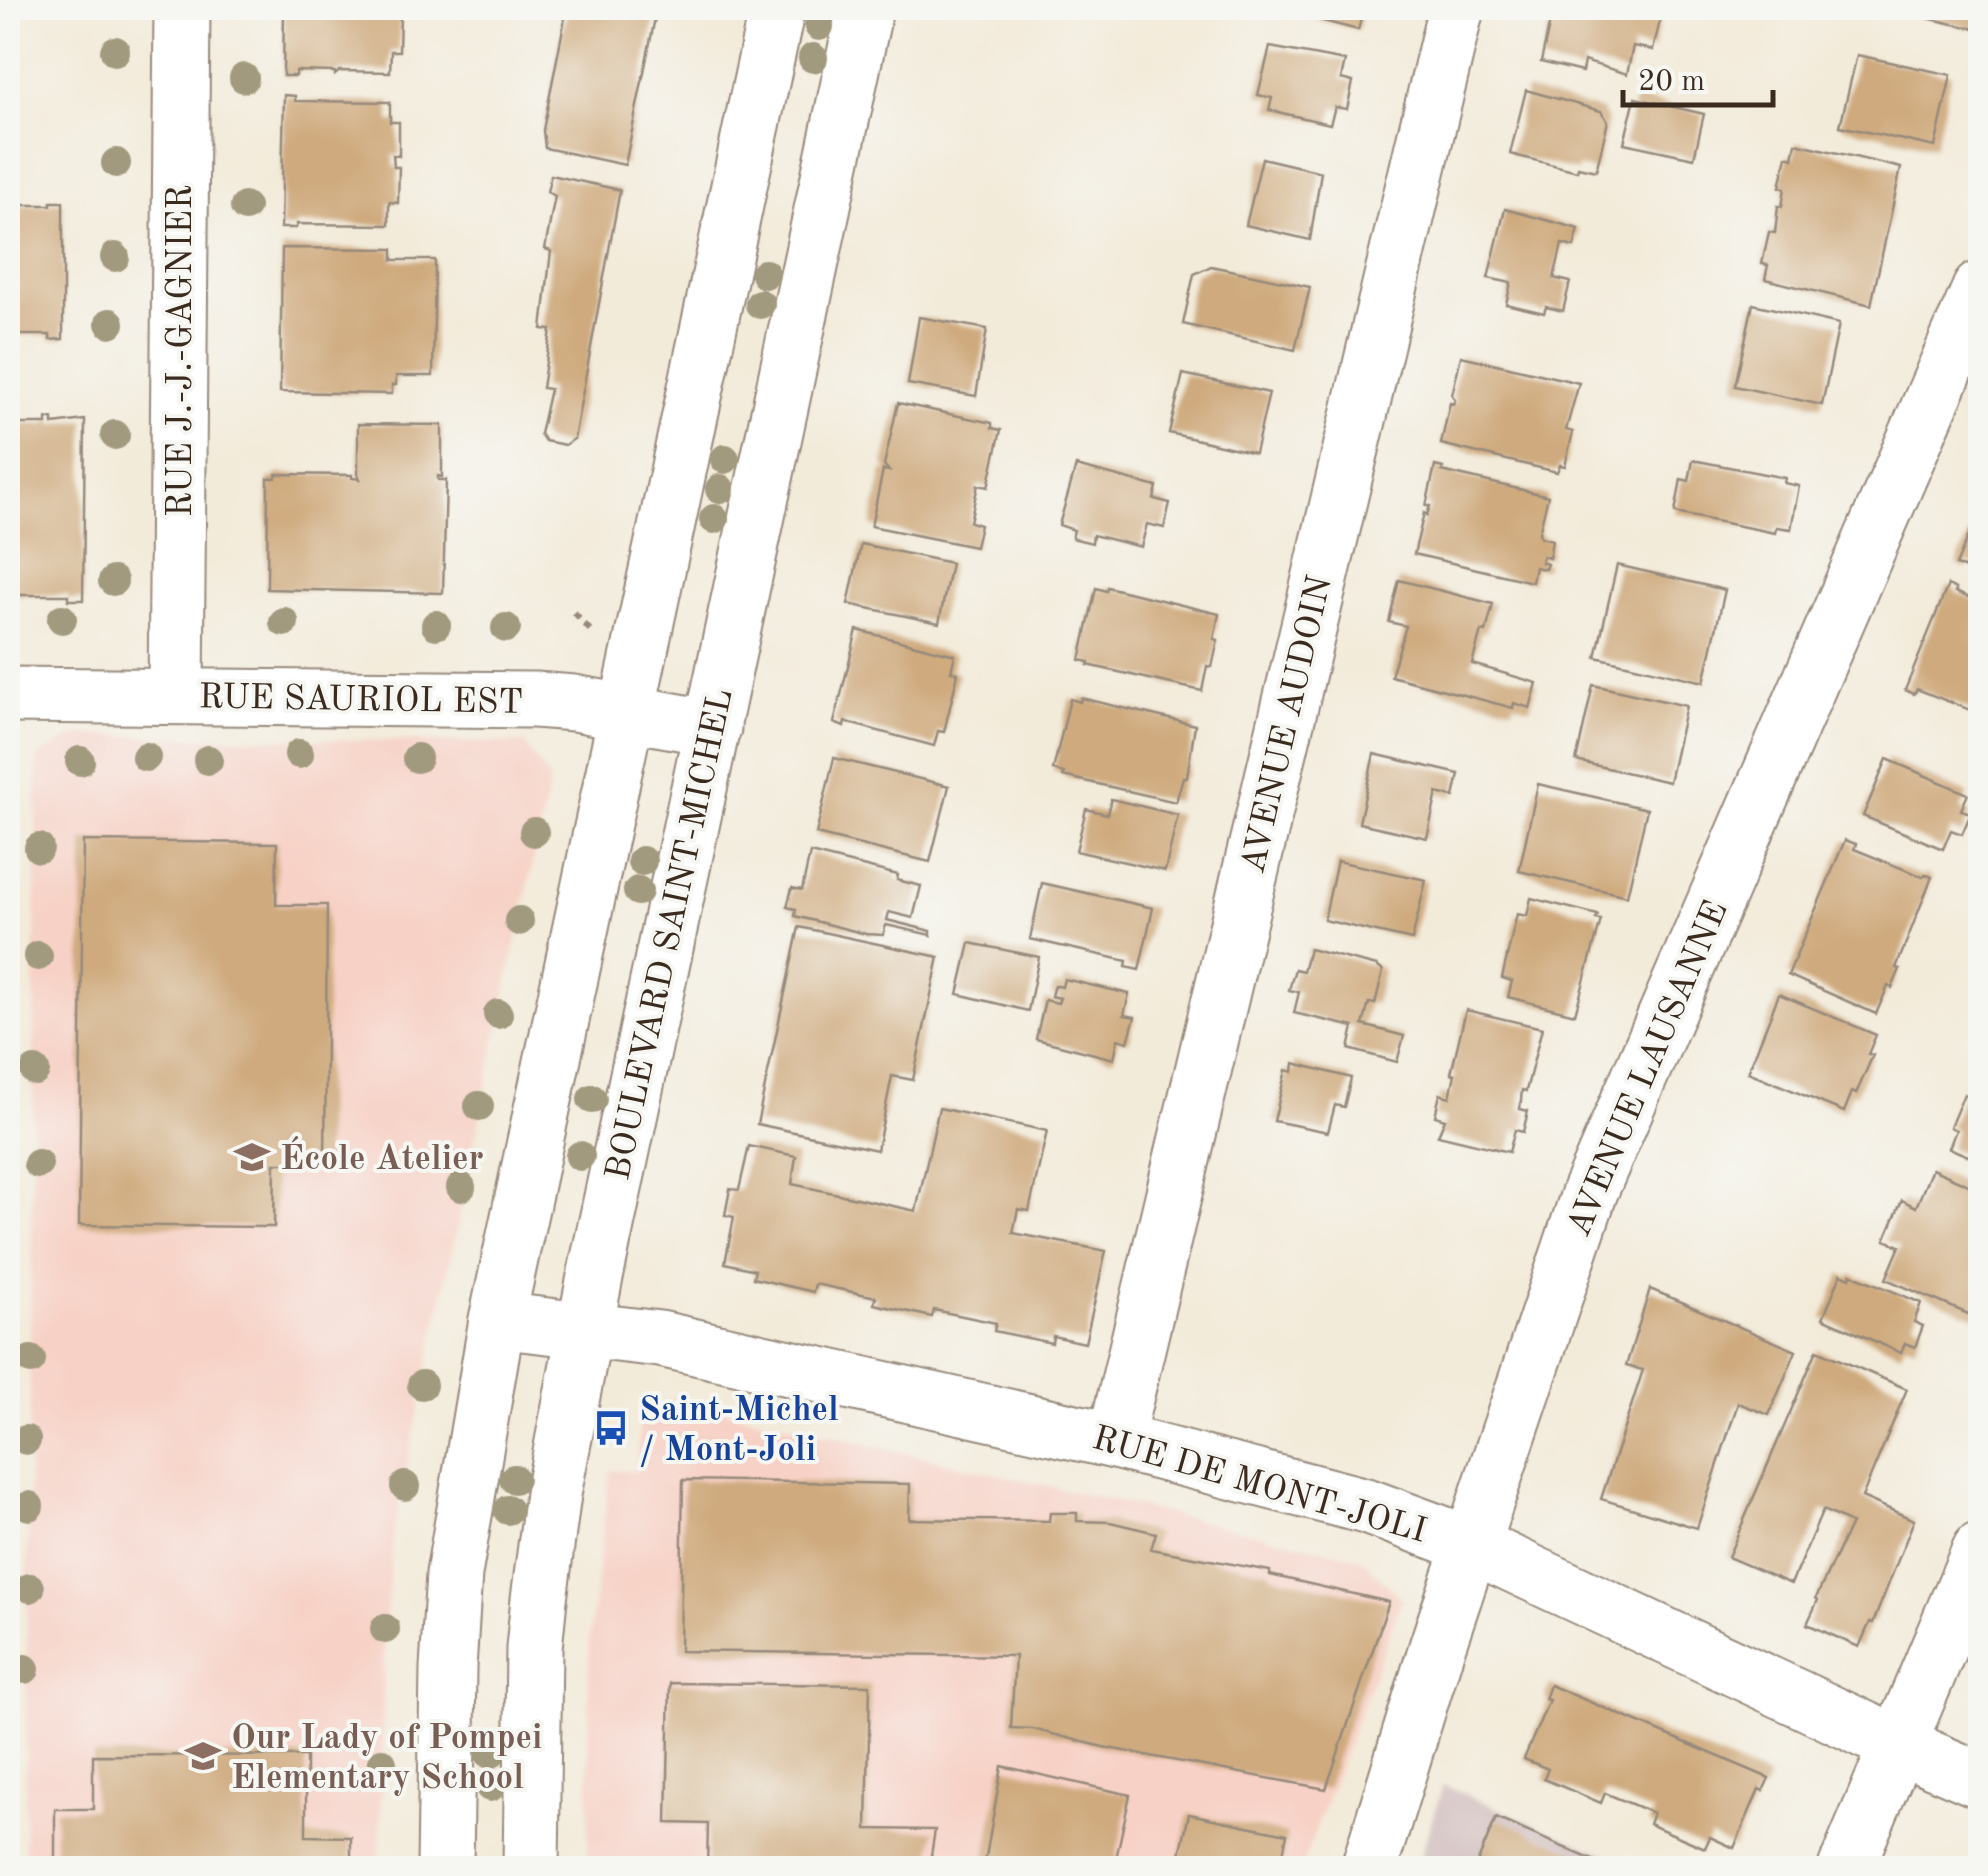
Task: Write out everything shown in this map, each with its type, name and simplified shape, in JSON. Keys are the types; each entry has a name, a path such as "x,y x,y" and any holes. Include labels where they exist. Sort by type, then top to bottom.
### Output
{"street":[{"name":"RUE J.-J.-GAGNIER","path":"176,695 182,8"},
{"path":"445,1868 448,1668 454,1574 497,1320 777,8"},
{"name":"BOULEVARD SAINT-MICHEL","path":"531,1868 534,1648 553,1494 584,1330 865,8"},
{"name":"AVENUE AUDOIN","path":"1115,1441 1456,8"},
{"name":"AVENUE LAUSANNE","path":"1368,1868 1590,1191 1980,289"},
{"name":"RUE SAURIOL EST","path":"8,694 535,700 713,728"},
{"name":"RUE DE MONT-JOLI","path":"497,1320 660,1339 1115,1441 1366,1506 1472,1546 1980,1780"},
{"path":"1846,1868 1980,1550"}],"path":[{"path":"574,612 594,634"}],"shaded area":[{"name":"École Atelier","path":"74,735 524,743 550,780 393,1534 384,1643 380,1868 24,1868 37,757"},
{"path":"673,1399 1361,1558 1402,1599 1301,1868 588,1868 589,1642 610,1470 636,1472 640,1422"},
{"path":"1443,1785 1637,1868 1417,1868"}],"building":[{"path":"284,8 395,8 395,16 400,16 399,51 391,51 390,72 340,71 335,75 296,71 296,76 283,76"},
{"path":"567,8 657,8 625,165 545,148 543,130"},
{"path":"1273,8 1364,8 1358,30"},
{"path":"1553,8 1639,8 1662,13 1653,50 1633,46 1627,74 1584,61 1582,72 1541,62"},
{"path":"1900,8 1980,8 1980,30 1900,12"},
{"path":"1270,47 1345,61 1341,79 1353,82 1347,109 1335,107 1330,124 1269,110 1272,98 1258,95"},
{"path":"1857,55 1951,75 1935,147 1840,126"},
{"path":"1526,90 1601,111 1608,121 1596,171 1578,167 1577,171 1510,154"},
{"path":"284,95 295,96 295,101 390,102 390,122 399,122 399,156 393,155 394,167 399,167 398,203 389,202 389,225 297,224 296,228 281,228"},
{"path":"1635,98 1704,114 1694,158 1624,143"},
{"path":"1796,143 1901,168 1871,305 1765,279 1768,265 1762,264 1769,232 1775,233 1787,156 1793,158"},
{"path":"1262,158 1321,172 1310,240 1246,225"},
{"path":"551,175 620,190 574,439 565,445 545,441 540,434 550,389 542,388 551,330 542,329 551,251 545,249 555,196 547,192"},
{"path":"63,202 63,339 50,340 50,335 8,335 8,205"},
{"path":"1505,209 1579,229 1574,247 1562,244 1554,278 1570,282 1563,311 1546,307 1544,313 1506,304 1511,283 1488,278"},
{"path":"282,248 393,249 393,260 435,260 433,376 396,376 392,394 280,392"},
{"path":"1211,266 1310,287 1295,350 1183,324 1194,274"},
{"path":"1753,304 1839,324 1822,405 1735,386"},
{"path":"919,317 987,329 976,396 908,384"},
{"path":"1461,356 1579,383 1566,430 1573,432 1565,466 1560,465 1557,472 1441,444 1450,403 1455,400 1452,395"},
{"path":"1183,374 1269,393 1255,453 1169,433"},
{"path":"898,403 992,423 992,428 1001,430 988,487 978,485 977,489 970,522 980,525 975,547 871,526 883,470 889,471 884,465"},
{"path":"47,419 53,419 53,424 85,420 83,600 68,600 68,595 8,595 8,424 47,424"},
{"path":"358,424 442,425 442,477 438,476 438,480 446,480 443,593 267,589 268,478 276,478 276,474 352,475 360,479"},
{"path":"1693,460 1785,478 1784,483 1799,486 1791,529 1776,527 1775,533 1675,513 1681,479 1689,481"},
{"path":"1076,466 1157,487 1154,499 1170,503 1164,528 1147,524 1141,547 1093,535 1092,543 1072,538 1074,530 1059,525"},
{"path":"1435,466 1443,468 1442,471 1548,496 1539,533 1552,540 1549,558 1543,556 1545,569 1535,567 1532,582 1414,554 1424,513 1427,515 1430,506 1426,506"},
{"path":"1977,516 1980,569 1968,563 1966,569 1956,565"},
{"path":"861,544 951,563 939,623 848,604"},
{"path":"1617,565 1725,590 1704,682 1596,657"},
{"path":"1399,580 1493,604 1472,664 1537,683 1530,708 1514,703 1513,708 1391,676 1406,626 1389,622"},
{"path":"1948,585 1980,602 1980,714 1917,689 1914,694 1905,690"},
{"path":"1107,587 1219,614 1214,639 1218,640 1202,691 1080,660 1096,588 1106,591"},
{"path":"857,630 955,655 951,671 958,673 944,732 938,731 934,746 845,722 844,727 834,723"},
{"path":"1593,685 1686,706 1669,782 1576,761"},
{"path":"1081,698 1195,725 1187,777 1183,777 1176,802 1063,776 1064,773 1053,770 1070,699 1080,702"},
{"path":"1374,754 1459,774 1454,797 1437,793 1427,838 1359,823"},
{"path":"834,758 949,786 930,862 816,834"},
{"path":"1887,759 1968,794 1961,810 1971,813 1962,834 1951,830 1943,849 1863,816"},
{"path":"1538,784 1647,809 1627,896 1519,871"},
{"path":"1111,799 1178,815 1165,871 1076,851 1086,809 1107,814"},
{"path":"1845,840 1856,844 1854,849 1923,877 1932,877 1896,968 1900,969 1876,1014 1788,975"},
{"path":"83,841 277,843 276,905 327,905 325,1163 275,1163 274,1227 79,1225"},
{"path":"810,853 898,875 897,880 921,886 913,918 889,912 887,920 931,931 931,935 886,925 883,935 866,934 795,916 796,909 787,907 792,888 802,890"},
{"path":"1337,861 1426,880 1412,940 1324,920"},
{"path":"1042,883 1153,908 1139,970 1126,967 1127,961 1030,939"},
{"path":"1531,898 1598,915 1596,919 1601,920 1575,1014 1508,997 1512,981 1502,978 1517,914 1527,916"},
{"path":"799,927 939,957 913,1080 892,1076 877,1150 757,1124"},
{"path":"970,943 1039,957 1028,1011 958,994"},
{"path":"1309,949 1377,966 1383,971 1375,1004 1369,1003 1363,1025 1404,1036 1397,1062 1349,1049 1354,1027 1294,1013 1299,992 1289,990 1295,969 1303,971"},
{"path":"1064,979 1129,994 1124,1015 1135,1017 1128,1042 1118,1039 1114,1059 1036,1039 1045,1000 1058,1003 1060,998 1051,996 1054,985 1062,987"},
{"path":"1779,994 1876,1035 1868,1054 1873,1055 1844,1112 1748,1072"},
{"path":"1466,1010 1542,1028 1526,1091 1522,1090 1520,1109 1528,1111 1523,1132 1515,1130 1509,1152 1438,1135 1445,1119 1435,1116 1440,1094 1450,1097 1455,1074 1451,1073"},
{"path":"1294,1063 1351,1078 1344,1107 1335,1105 1328,1132 1274,1121 1286,1070 1293,1072"},
{"path":"1975,1072 1980,1074 1980,1161 1949,1148 1956,1130 1950,1127 1964,1094 1970,1096"},
{"path":"939,1108 1047,1131 1029,1211 1018,1209 1013,1233 1106,1251 1085,1343 1053,1336 1052,1343 994,1331 996,1323 934,1310 932,1317 874,1304 876,1297 815,1284 813,1292 753,1278 755,1270 725,1263 734,1217 725,1215 730,1189 739,1190 749,1146 796,1156 792,1184 916,1211"},
{"path":"1932,1169 1980,1190 1980,1319 1886,1279 1900,1246 1885,1240 1902,1200 1916,1207"},
{"path":"1841,1274 1850,1278 1851,1274 1921,1303 1914,1322 1923,1326 1915,1347 1905,1343 1901,1353 1823,1318"},
{"path":"1650,1289 1796,1351 1769,1415 1738,1403 1697,1528 1601,1499 1643,1370 1626,1366"},
{"path":"1817,1350 1907,1389 1862,1497 1914,1520 1873,1623 1870,1622 1859,1647 1807,1624 1851,1523 1823,1510 1791,1584 1728,1557"},
{"path":"683,1480 910,1484 909,1519 1049,1521 1050,1513 1077,1513 1077,1521 1110,1522 1156,1533 1151,1549 1270,1571 1270,1575 1389,1602 1326,1789 1103,1747 1033,1729 1011,1728 1015,1656 680,1651"},
{"path":"670,1683 870,1685 867,1829 935,1830 929,1868 707,1868 708,1824 667,1823"},
{"path":"1550,1685 1769,1778 1763,1791 1759,1789 1734,1848 1710,1837 1705,1848 1649,1824 1653,1813 1605,1793 1601,1803 1544,1779 1548,1769 1524,1759 1549,1700 1545,1699"},
{"path":"93,1755 306,1756 306,1836 351,1837 351,1868 55,1868 55,1809 93,1809"},
{"path":"1002,1766 1130,1795 1114,1868 984,1868"},
{"path":"1189,1814 1287,1834 1280,1868 1177,1868"},
{"path":"1496,1818 1611,1868 1475,1868"}],"place":[{"name":"École Atelier","path":"252,1157"},
{"name":"Saint-Michel / Mont-Joli","path":"611,1428"},
{"name":"Our Lady of Pompei Elementary School","path":"203,1756"}]}
